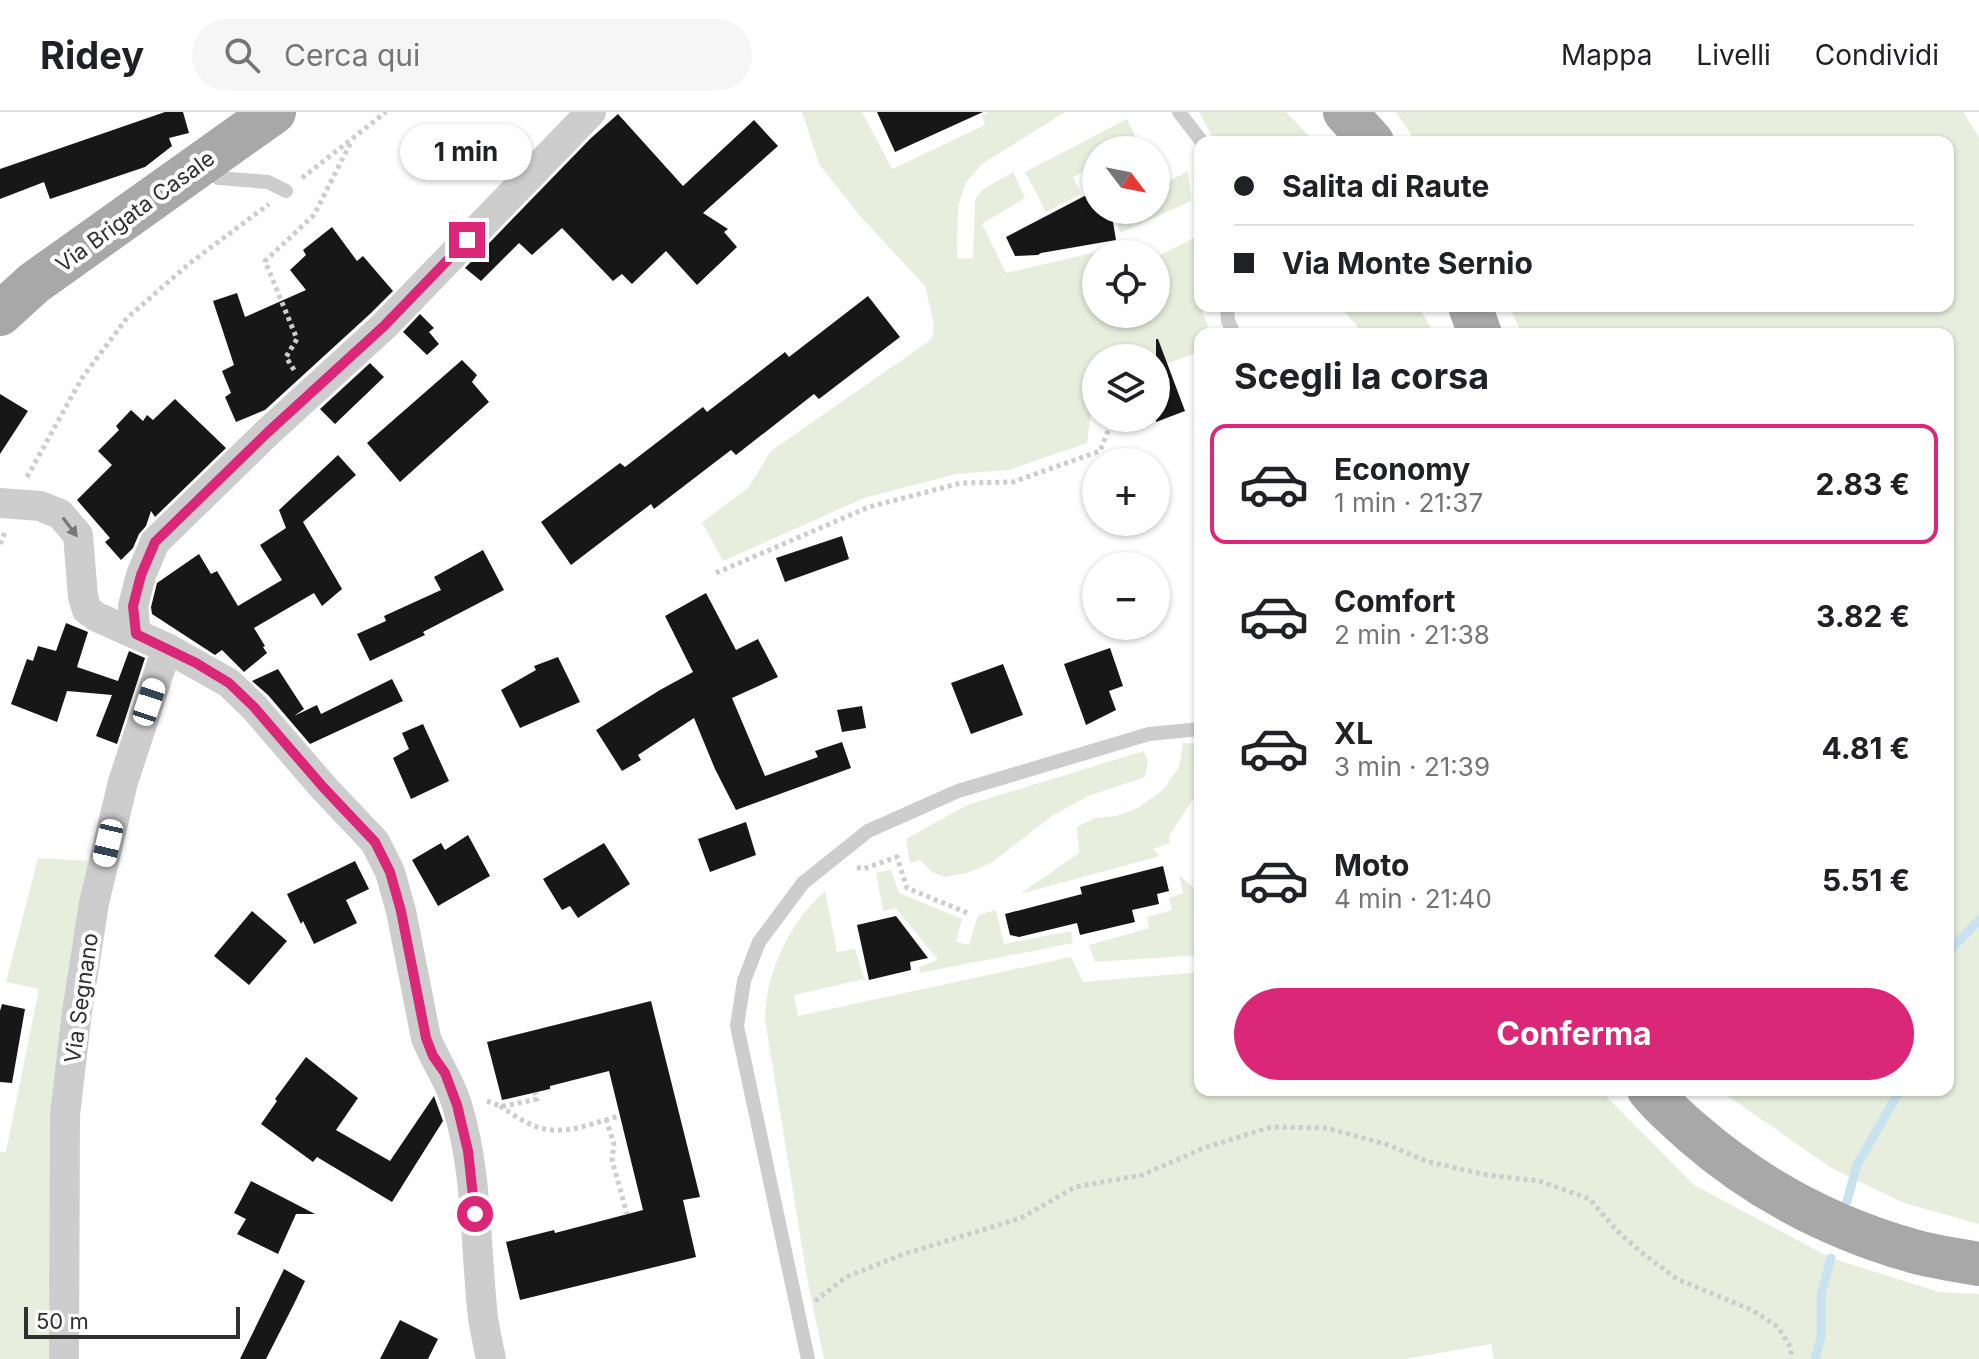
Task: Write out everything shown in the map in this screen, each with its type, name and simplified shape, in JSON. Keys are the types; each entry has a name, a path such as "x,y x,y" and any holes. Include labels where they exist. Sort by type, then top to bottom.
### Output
{"main road":[{"name":"Via Brigata Casale","path":"0,314 34,283 274,112"},
{"path":"1345,112 1367,136"},
{"path":"1655,1096 1727,1160 1795,1203 1878,1240 1916,1252 1979,1264"}],"street":[{"path":"136,634 133,606 141,575 155,542 268,432 384,326 591,112"},
{"path":"8,504 40,506 60,514 78,535 83,597 87,610 167,648 229,683 375,842 390,872 401,911 426,1038 433,1056 445,1073 457,1105 468,1151 483,1319 491,1359"},
{"name":"Via Segnano","path":"64,1359 65,1115 77,1012 94,903 123,782 167,648"}],"lane":[{"path":"1179,112 1197,136"},
{"path":"204,162 218,178 268,182 286,191"},
{"path":"808,1359 737,1026 744,981 759,942 803,883 868,831 958,791 1149,734 1194,730"}],"path":[{"path":"0,544 8,504 82,378 127,318 190,263 386,112"},
{"path":"308,395 286,357 297,339 265,261 314,215 352,138"},
{"path":"716,573 869,507 961,483 1013,482 1100,451 1107,432"},
{"path":"863,869 897,857 907,888 970,914"},
{"path":"500,1106 537,1099 535,1093"},
{"path":"481,1096 531,1125 552,1130 620,1116"},
{"path":"606,1119 614,1144 612,1160 627,1214"},
{"path":"799,1314 846,1277 901,1255 1021,1218 1075,1187 1142,1175 1204,1148 1271,1127 1327,1128 1388,1145 1429,1162 1487,1175 1539,1181 1590,1199 1616,1230 1677,1279 1752,1310 1778,1327 1791,1348 1791,1359"}],"green space":[{"path":"802,112 862,112 892,169 985,125 982,116 988,112 1065,112 982,164 966,182 958,207 957,259 973,258 975,200 982,190 1013,172 1025,198 982,224 1006,273 1082,255 1082,328 1170,328 1170,250 1194,238 1194,312 1202,312 1209,328 1194,328 1194,353 1170,363 1170,344 1082,344 1082,432 1088,432 1087,443 1009,470 956,474 864,498 723,561 702,522 748,488 771,451 932,339 934,324 925,286 860,216 819,164"},
{"path":"1199,112 1286,112 1309,136 1212,136"},
{"path":"1396,112 1963,112 1979,137 1979,1224 1904,1203 1833,1169 1728,1096 1954,1096 1954,328 1519,328 1512,312 1954,312 1954,136 1412,136"},
{"path":"1127,119 1135,136 1094,136"},
{"path":"1082,142 1082,172 1073,177 1081,194 1046,212 1025,172"},
{"path":"1188,171 1191,201 1170,210 1170,181"},
{"path":"1118,224 1140,224 1120,233"},
{"path":"1345,312 1422,312 1431,328 1359,328"},
{"path":"1183,743 1194,744 1194,797 1169,836 1170,843 1153,849 1160,856 1020,894 1079,853 1077,827 1095,818 1116,816 1138,808 1163,790 1179,767"},
{"path":"1144,751 1148,762 1145,777 1088,796 1052,816 991,863 967,873 945,877 932,872 920,860 910,863 906,839 967,805"},
{"path":"38,858 92,861 50,1359 0,1359 0,1152 6,1152 39,989 6,982"},
{"path":"891,870 899,893 962,919 956,942 969,945 978,915 996,910 1004,944 1071,931 1073,943 920,973 919,967 938,960 896,908 883,911 876,873"},
{"path":"1179,875 1194,888 1194,955 1095,962 1089,945 1149,928 1147,917 1172,910 1169,898 1183,893"},
{"path":"825,891 837,952 855,949 864,979 794,995 798,1016 1071,957 1083,982 1194,973 1194,1096 1606,1096 1694,1185 1831,1258 1939,1292 1979,1294 1979,1359 1494,1359 1491,1344 1405,1359 824,1359 808,1283 765,1020 769,984 775,967 791,933"}],"building":[{"path":"165,112 183,112 189,133 169,138 172,146 145,167 50,199 44,182 0,199 0,169"},
{"path":"877,112 983,112 895,152"},
{"path":"618,114 683,186 754,120 778,146 703,213 728,229 724,232 737,247 697,285 666,251 632,284 622,274 613,281 562,228 532,255 519,243 481,281 465,268 590,139"},
{"path":"1082,197 1082,224 1113,224 1116,240 1082,240 1082,246 1038,255 1015,256 1006,237"},
{"path":"332,227 357,261 363,256 393,291 265,410 236,422 225,397 231,393 222,371 234,365 213,301 237,293 245,317 306,290 290,270 306,255 303,250"},
{"path":"868,296 900,337 819,399 814,394 736,455 731,450 654,509 651,504 571,565 541,522 620,463 625,467 703,407 707,412 785,352 789,357"},
{"path":"420,314 434,328 429,332 439,344 427,355 403,332"},
{"path":"462,360 477,375 472,382 489,402 400,482 367,443"},
{"path":"370,363 384,377 335,424 320,409"},
{"path":"1170,371 1185,411 1170,417"},
{"path":"0,394 28,411 0,454"},
{"path":"175,399 226,448 155,517 151,511 133,548 121,560 105,542 110,538 77,500 112,465 98,451 119,430 116,426 131,410 143,421 147,415 153,420"},
{"path":"338,455 356,475 303,522 342,589 322,606 314,593 254,628 267,653 244,672 222,650 215,655 152,614 157,583 199,554 211,574 217,571 238,606 282,580 260,545 286,528 279,510"},
{"path":"842,536 849,559 785,582 776,558"},
{"path":"483,550 504,590 423,632 425,635 370,661 357,634 386,621 384,616 441,590 434,577"},
{"path":"706,593 736,650 758,639 778,677 732,698 765,776 818,757 815,751 842,742 851,768 736,810 694,718 638,755 641,760 622,771 596,730 693,672 665,616"},
{"path":"66,623 88,632 77,667 118,681 129,651 145,658 117,744 96,736 112,695 67,691 57,722 11,704 27,659 33,661 38,646 56,651"},
{"path":"1110,648 1123,686 1109,691 1116,710 1086,725 1064,664"},
{"path":"558,657 580,702 520,728 501,690 536,670 534,666"},
{"path":"1003,664 1023,715 971,734 951,683"},
{"path":"278,669 304,709 294,716 317,705 321,714 392,679 403,701 310,744 252,681"},
{"path":"862,706 866,728 842,732 837,710"},
{"path":"423,724 449,781 411,799 393,758 409,749 402,733"},
{"path":"746,822 756,855 710,872 698,839"},
{"path":"468,835 490,876 438,906 412,860 441,843 445,850"},
{"path":"604,843 630,884 578,918 570,906 562,910 543,879"},
{"path":"355,861 369,889 346,900 357,923 314,944 287,894"},
{"path":"1163,866 1169,891 1157,894 1159,904 1132,910 1135,922 1080,935 1077,923 1019,937 1010,935 1005,914 1082,894 1080,887"},
{"path":"252,911 287,941 249,985 214,956"},
{"path":"896,916 928,958 910,962 911,970 869,980 857,925"},
{"path":"651,1001 700,1197 683,1200 696,1257 520,1300 506,1242 643,1210 609,1071 502,1100 487,1042"},
{"path":"2,1004 25,1009 12,1083 0,1082"},
{"path":"306,1057 358,1098 336,1130 390,1161 434,1096 443,1121 392,1202 317,1157 313,1162 261,1124"},
{"path":"251,1181 315,1214 296,1214 278,1254 237,1234 246,1219 234,1213"},
{"path":"284,1269 305,1281 294,1304 266,1359 240,1359"},
{"path":"400,1320 438,1339 428,1359 380,1359"}],"waterway":[{"path":"1954,946 1979,920"},
{"path":"1847,1201 1857,1165 1897,1096"},
{"path":"1815,1359 1821,1337 1821,1295 1831,1258"}],"route":[{"path":"467,240 384,326 268,432 155,542 141,575 133,606 136,634 229,683 375,842 390,872 401,911 426,1038 433,1056 445,1073 457,1105 468,1151 475,1214"}]}
